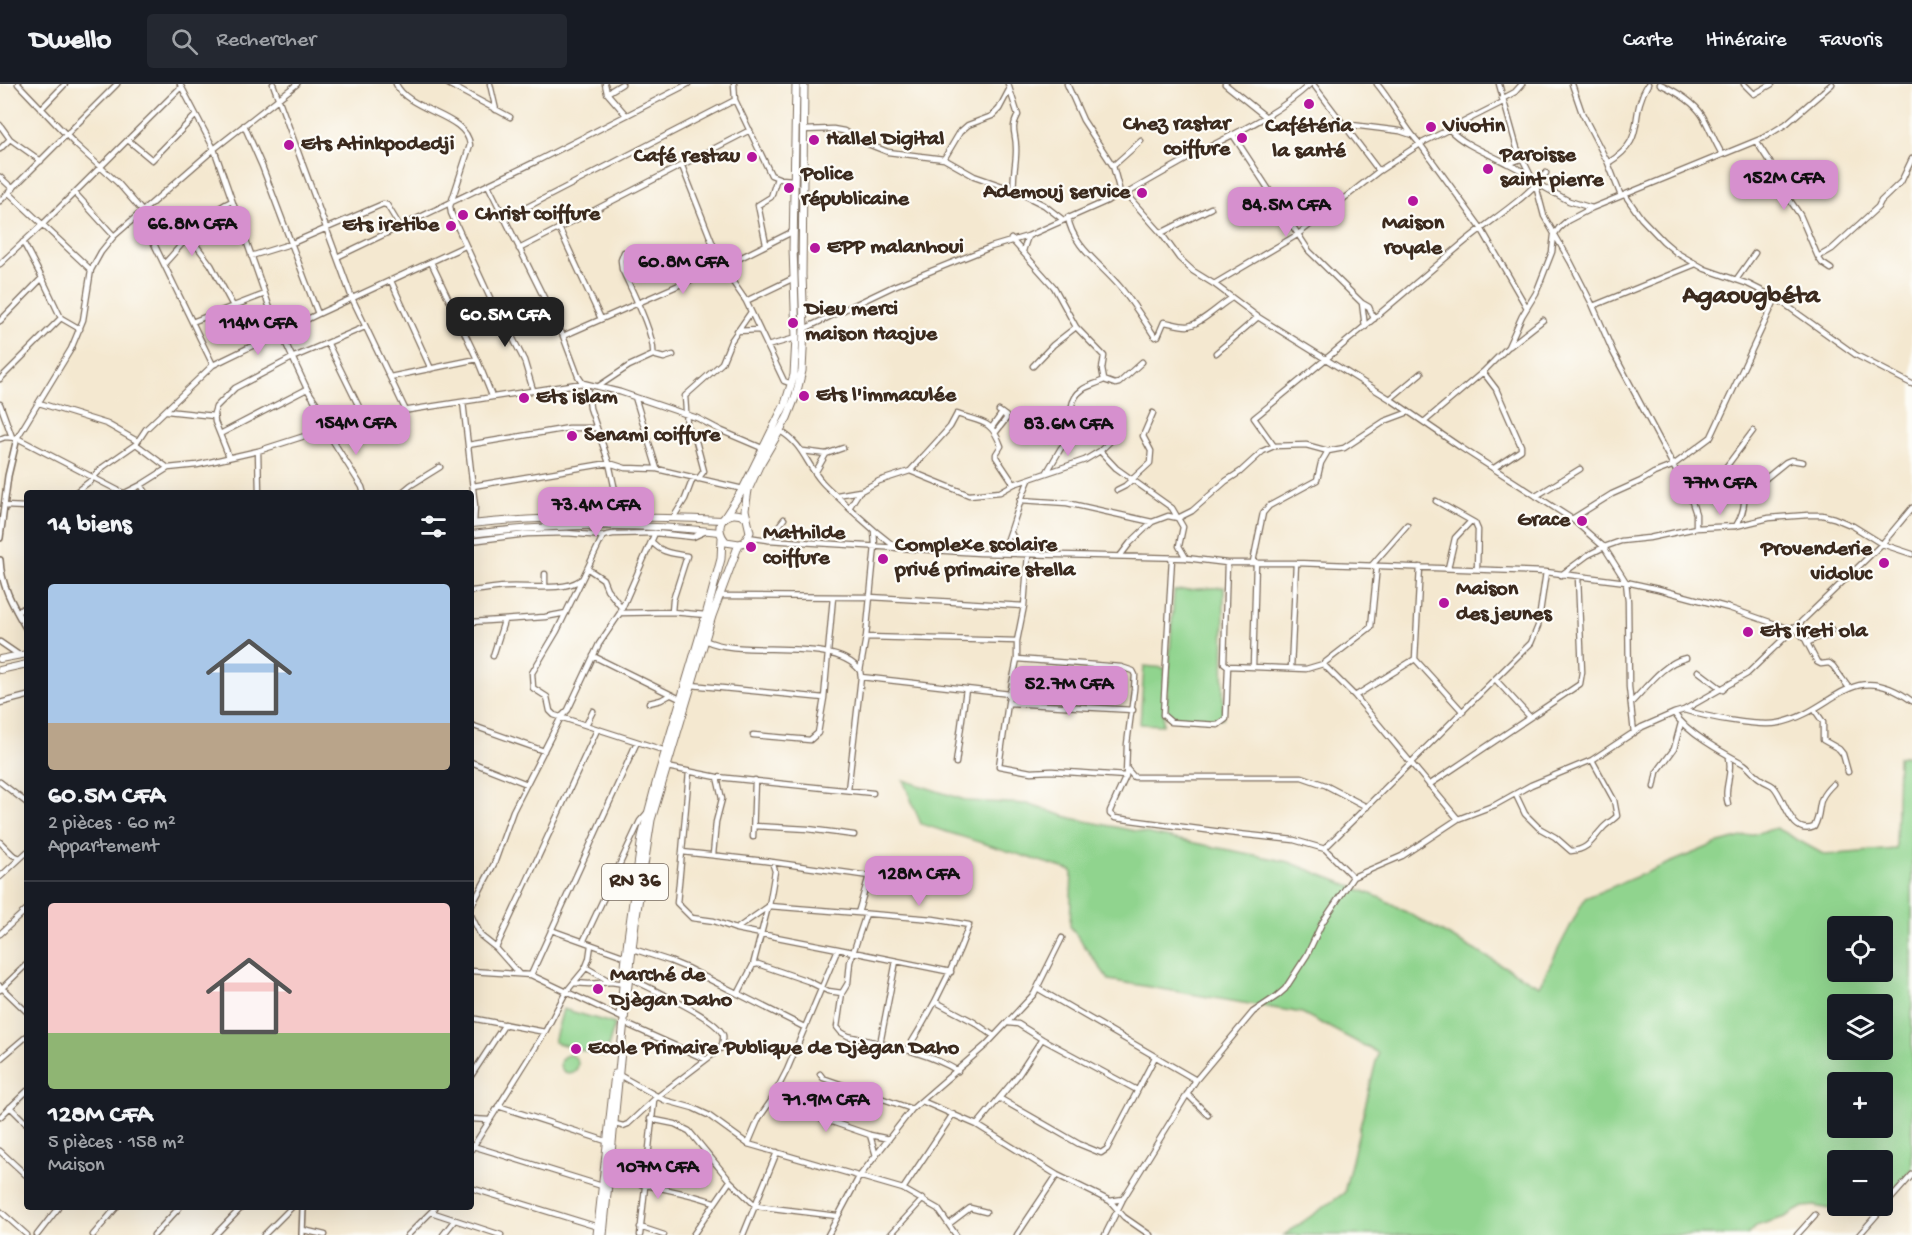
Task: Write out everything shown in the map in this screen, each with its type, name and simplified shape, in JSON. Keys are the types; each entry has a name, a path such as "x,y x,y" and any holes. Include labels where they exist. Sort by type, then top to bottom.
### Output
{"main road":[{"name":"RN 36","path":"603,1235 615,1124 626,957 636,870 648,813 721,559 724,519 743,489 785,404 792,384 796,338 794,231 796,84"},
{"path":"748,537 750,527 746,518 748,490 780,431 799,385 802,371 804,84"},
{"path":"474,524 524,518 724,519 736,513 746,518"},
{"path":"474,534 531,527 650,526 706,531 721,535 729,544 740,544"},
{"name":"RN 36","path":"597,1231 618,1048 630,978 651,820 718,596 740,544 748,537"},
{"path":"0,659 24,654"},
{"path":"0,670 24,665"}],"street":[{"path":"18,84 65,134 132,198 142,213 213,365"},
{"path":"41,109 65,84"},
{"path":"0,201 117,84"},
{"path":"273,84 352,298 406,411"},
{"path":"0,538 14,437 39,403 80,330 86,311 92,270 101,252 114,236 214,149 297,84"},
{"path":"396,84 406,97 455,124 467,136 470,145 452,202 451,213 491,300 526,367 533,390"},
{"path":"448,84 510,117"},
{"path":"490,84 496,110"},
{"path":"604,84 607,93 626,115"},
{"path":"607,93 622,84"},
{"path":"337,257 401,228 688,84"},
{"path":"734,84 735,100 771,175 796,180"},
{"path":"1008,84 1018,115 1012,126 1017,144 1013,172 1014,190"},
{"path":"1067,84 1083,120 1113,166 1123,193 1161,233 1187,267 1258,317 1390,399 1572,519 1604,547 1626,582 1629,687 1634,733"},
{"path":"1225,84 1266,117"},
{"path":"804,328 894,286 1011,239 1028,236 1107,201 1266,117 1296,98 1312,84 1379,171"},
{"path":"1377,84 1481,228 1527,308"},
{"path":"1499,84 1521,159 1528,174 1537,185 1569,201 1592,208"},
{"path":"1214,284 1298,235 1379,171 1420,144 1450,130 1502,100 1515,92 1522,84"},
{"path":"1572,84 1582,113 1623,196 1663,241 1696,264 1776,298 1856,355 1912,384"},
{"path":"1608,163 1623,154 1633,138 1640,99 1648,84"},
{"path":"1660,84 1678,93 1695,107 1702,115 1722,154"},
{"path":"1744,84 1755,94 1772,84"},
{"path":"1508,347 1536,293 1558,228 1592,208 1756,141 1786,124 1832,84"},
{"path":"0,264 44,224 181,85 214,149 280,334 294,357 307,389 333,428"},
{"path":"944,159 960,132 969,125 992,116 999,110 1009,90"},
{"path":"504,219 735,100"},
{"path":"128,140 152,160 196,115"},
{"path":"1342,124 1400,131 1412,135"},
{"path":"0,125 10,139 41,161"},
{"path":"244,126 262,166 318,314"},
{"path":"519,249 560,230 750,130"},
{"path":"803,130 844,131 860,141 888,152 944,159 974,176 1014,190 1044,205 1065,218 1086,251 1120,287 1155,337 1158,336 1164,322 1180,326 1196,324 1216,307 1232,298"},
{"path":"1450,130 1463,142 1476,146 1528,174"},
{"path":"1233,135 1313,256 1370,309 1374,319"},
{"path":"0,149 10,139"},
{"path":"1113,166 1141,141"},
{"path":"1756,141 1780,178 1781,187 1800,215 1818,257 1831,269"},
{"path":"1508,164 1521,159"},
{"path":"1818,257 1832,249 1878,207 1881,201 1901,182 1912,159"},
{"path":"682,166 721,265 746,301 784,381 792,384"},
{"path":"1274,446 1254,418 1327,360 1481,228 1537,185 1546,173"},
{"path":"0,177 11,191 92,270"},
{"path":"766,244 758,205 771,197 777,178"},
{"path":"488,185 563,336 578,376 588,391 590,408 609,463 621,517"},
{"path":"1537,185 1544,216 1570,261 1613,352 1690,499 1696,514 1696,528"},
{"path":"75,193 114,236"},
{"path":"165,263 218,209 232,201"},
{"path":"251,256 290,244 385,204 401,228"},
{"path":"1161,233 1211,208"},
{"path":"560,230 601,318"},
{"path":"563,336 794,231"},
{"path":"1023,251 1028,236"},
{"path":"190,237 211,265 233,306"},
{"path":"1011,239 1054,287 1076,327 1104,357 1102,369 1104,380"},
{"path":"23,242 61,318 80,330"},
{"path":"78,490 103,467 136,443 146,429 213,365 465,246"},
{"path":"624,252 621,260 622,269 654,347 653,354"},
{"path":"676,252 687,280"},
{"path":"1736,280 1755,253"},
{"path":"431,262 492,396"},
{"path":"1593,306 1696,264"},
{"path":"0,321 42,278"},
{"path":"746,301 794,278"},
{"path":"391,281 431,369"},
{"path":"192,322 265,294"},
{"path":"1572,519 1612,494 1672,466 1703,444 1714,432 1776,298"},
{"path":"1362,303 1365,327"},
{"path":"507,327 547,306"},
{"path":"708,481 696,441 687,424 685,396 722,363 731,341 751,312"},
{"path":"1216,353 1258,317"},
{"path":"0,380 61,318"},
{"path":"1424,423 1508,347 1543,320"},
{"path":"229,457 214,416 216,407 238,386 294,357 364,327"},
{"path":"1033,366 1053,345 1076,327"},
{"path":"737,332 759,330"},
{"path":"767,346 796,338"},
{"path":"328,344 364,417"},
{"path":"599,386 653,354 664,358 673,355"},
{"path":"390,377 477,359"},
{"path":"1104,380 1115,384 1142,362"},
{"path":"1483,372 1496,389 1521,446 1518,454 1494,468"},
{"path":"1390,399 1421,373"},
{"path":"1072,436 1070,416 1074,400 1082,389 1104,380"},
{"path":"130,490 168,468 197,465 258,451 364,417 583,383 635,397 697,418 762,448"},
{"path":"220,434 307,389"},
{"path":"635,397 657,469"},
{"path":"463,402 473,490"},
{"path":"39,403 107,424 168,468"},
{"path":"0,404 14,437"},
{"path":"167,411 214,416"},
{"path":"1001,412 994,429 1001,446 996,457 1014,484"},
{"path":"1120,556 1152,522 1168,516 1178,518 1192,511 1263,451 1274,446 1305,445 1328,451 1344,448 1385,421 1409,412"},
{"path":"1117,490 1150,463 1150,452 1143,436 1153,413"},
{"path":"837,495 860,491 879,481 910,471 950,427 957,414 994,429"},
{"path":"468,445 569,428 597,428"},
{"path":"326,430 363,490"},
{"path":"780,431 790,436 803,451 815,473 849,508 894,546"},
{"path":"1047,472 1061,448 1076,431"},
{"path":"1711,487 1753,431"},
{"path":"910,471 969,495 1000,492 1014,484 1085,460 1100,451 1117,435"},
{"path":"0,439 14,437 117,490"},
{"path":"803,451 826,454 843,448"},
{"path":"258,451 259,490"},
{"path":"1100,451 1116,468 1172,508 1183,527 1179,546 1186,558"},
{"path":"1253,667 1255,562 1263,513 1269,506 1317,480 1321,463 1328,451"},
{"path":"815,473 826,454"},
{"path":"1690,499 1711,487 1743,492 1765,479 1786,462 1791,460 1803,462"},
{"path":"473,486 609,463 625,468 657,469 743,489"},
{"path":"405,490 440,467"},
{"path":"1536,496 1580,470"},
{"path":"673,518 695,478 704,471"},
{"path":"1003,552 1029,480"},
{"path":"141,485 144,490"},
{"path":"360,490 362,486"},
{"path":"849,508 860,491"},
{"path":"1736,526 1743,509 1745,498 1743,492"},
{"path":"474,496 474,515"},
{"path":"1020,500 1067,503 1152,522"},
{"path":"1436,501 1463,518 1474,521 1478,530 1477,569"},
{"path":"4,506 24,507"},
{"path":"1105,1235 1123,1199 1196,1080 1253,1012 1285,988 1307,955 1322,923 1353,877 1402,856 1458,819 1495,805 1531,785 1592,760 1642,727 1684,710 1747,675 1882,544 1912,508"},
{"path":"1561,575 1595,552 1621,541 1649,538 1696,528 1736,526 1769,518 1822,515 1853,526 1882,544 1912,554"},
{"path":"768,540 784,519"},
{"path":"1448,568 1455,538 1471,521"},
{"path":"1227,563 1224,663 1228,666 1306,669 1323,664 1371,627 1375,566 1407,525"},
{"path":"848,790 870,597 875,546 874,530"},
{"path":"474,541 527,534 567,533 603,536 655,533 693,537 706,531"},
{"path":"474,901 494,864 513,811 561,717 573,701 599,644 621,610 655,533"},
{"path":"1011,533 1022,553"},
{"path":"603,536 547,650 538,660 531,678 533,688 547,698 550,711 561,717 666,751"},
{"path":"748,537 952,551 1186,558 1227,563 1296,563 1546,572 1626,582 1714,603 1784,627 1795,628 1808,643 1817,662 1830,663 1849,688"},
{"path":"1594,538 1595,552"},
{"path":"652,543 672,555 687,556 673,600 672,612"},
{"path":"1028,554 1017,658 999,766 1031,772 1052,771 1126,776"},
{"path":"1172,558 1164,715 1166,719 1171,722 1218,725 1223,723 1226,719 1228,666"},
{"path":"0,560 6,591 24,625"},
{"path":"1291,668 1296,563"},
{"path":"1420,567 1415,659 1463,712"},
{"path":"588,569 603,579 621,610"},
{"path":"1325,849 1496,680 1534,637 1546,572"},
{"path":"545,574 545,586"},
{"path":"1429,785 1578,686 1581,680 1578,577"},
{"path":"474,591 506,586 571,585 582,579"},
{"path":"0,585 6,591"},
{"path":"718,596 870,597 1024,606"},
{"path":"753,735 810,740 818,733 824,698 833,597"},
{"path":"17,612 24,608"},
{"path":"621,610 706,615"},
{"path":"474,622 504,621 566,613"},
{"path":"493,656 504,621"},
{"path":"1784,627 1787,636"},
{"path":"1808,643 1832,630"},
{"path":"866,637 1017,641"},
{"path":"705,640 720,645 842,656 855,664 860,671"},
{"path":"0,642 19,655"},
{"path":"593,656 680,699"},
{"path":"1017,658 1121,667 1129,669 1135,675 1126,776 1110,810 1114,818 1229,834 1294,840 1325,849 1353,877"},
{"path":"1631,704 1671,664 1686,658"},
{"path":"1355,696 1415,659"},
{"path":"855,664 861,661"},
{"path":"1323,664 1355,696 1458,819"},
{"path":"1698,671 1723,690"},
{"path":"861,677 1010,694"},
{"path":"1496,680 1530,717"},
{"path":"1684,710 1702,715 1770,724 1791,720 1849,688 1870,684 1892,688 1912,701"},
{"path":"691,685 824,698"},
{"path":"956,763 966,689"},
{"path":"649,703 670,695"},
{"path":"0,703 24,697"},
{"path":"1008,704 1133,710"},
{"path":"1814,709 1823,722 1823,740 1839,749 1843,754 1848,772"},
{"path":"586,725 593,711"},
{"path":"1674,713 1681,723 1730,758 1744,764 1760,779 1773,787 1784,807 1802,828 1809,830 1814,827 1818,818 1819,802 1825,791 1833,784"},
{"path":"1654,788 1657,772 1674,749 1681,723"},
{"path":"474,726 544,751"},
{"path":"496,948 597,729"},
{"path":"531,975 637,742"},
{"path":"1728,804 1725,790 1731,773 1730,758"},
{"path":"1516,795 1525,814 1539,828 1555,837 1571,851 1583,849 1590,845 1601,830 1617,816 1614,800 1592,760"},
{"path":"474,763 527,784"},
{"path":"667,767 717,777 873,793"},
{"path":"1127,769 1134,777"},
{"path":"689,772 678,906 692,918 714,921 762,936 951,972"},
{"path":"713,855 716,822 722,799 717,777"},
{"path":"1120,788 1134,777 1302,777 1325,785 1367,807"},
{"path":"753,837 755,780"},
{"path":"0,782 24,801"},
{"path":"585,940 640,821 648,813"},
{"path":"754,826 854,835"},
{"path":"0,842 13,855 20,858"},
{"path":"682,852 869,876 858,914"},
{"path":"0,877 24,855"},
{"path":"772,862 775,871"},
{"path":"738,994 753,965 762,936 775,871 781,863"},
{"path":"736,929 768,906 924,918 969,925 951,972 908,1050"},
{"path":"0,934 24,912"},
{"path":"866,914 848,973 848,983 842,993 837,1027 849,1036 908,1050 944,1062 958,1071"},
{"path":"474,921 481,936 496,948 519,974"},
{"path":"551,930 585,940 591,945 626,957"},
{"path":"828,1235 859,1177 912,1109 958,1071 1016,1015 1037,988 1062,938"},
{"path":"474,1145 545,1032 566,992 590,959 591,945"},
{"path":"633,949 670,961 804,1027"},
{"path":"748,1144 759,1118 787,1070 838,949"},
{"path":"880,1044 896,961"},
{"path":"753,965 773,968 835,993 842,993"},
{"path":"24,967 1,988 24,1009"},
{"path":"585,967 611,982"},
{"path":"474,971 531,975 705,1059"},
{"path":"615,1124 626,1125 655,1099 720,1049 723,1036 696,1012 630,978"},
{"path":"574,983 624,984"},
{"path":"1037,988 1196,1080"},
{"path":"936,1002 974,1022 994,1036"},
{"path":"1016,1015 1018,1024"},
{"path":"474,1019 545,1032"},
{"path":"1008,1023 1018,1024 1137,1090"},
{"path":"474,1071 505,1024"},
{"path":"0,1059 24,1039"},
{"path":"977,1125 1019,1074 1042,1039"},
{"path":"999,1098 1079,1144 1101,1153 1107,1149 1155,1057"},
{"path":"820,1074 823,1078 912,1109"},
{"path":"619,1075 655,1099 693,1108 708,1115 748,1144 903,1189 938,1209 956,1235"},
{"path":"0,1116 24,1094"},
{"path":"1188,1094 1208,1115"},
{"path":"640,1235 650,1119 655,1099"},
{"path":"771,1101 870,1135 889,1139"},
{"path":"922,1101 977,1125 1057,1175 1110,1201 1124,1217 1150,1235"},
{"path":"498,1106 606,1141"},
{"path":"10,1107 24,1120"},
{"path":"903,1189 953,1114"},
{"path":"474,1119 489,1120"},
{"path":"650,1119 675,1124 689,1131 730,1181 756,1206 837,1216"},
{"path":"870,1135 876,1156"},
{"path":"474,1149 602,1186"},
{"path":"0,1151 24,1173"},
{"path":"743,1235 777,1152"},
{"path":"1017,1235 1057,1175"},
{"path":"1859,1235 1912,1175"},
{"path":"609,1177 689,1194 714,1202"},
{"path":"693,1235 730,1181"},
{"path":"474,1189 597,1231"},
{"path":"890,1235 923,1199"},
{"path":"1110,1201 1123,1199"},
{"path":"947,1235 951,1226 970,1208 986,1212"},
{"path":"0,1210 27,1235"},
{"path":"37,1235 56,1210"},
{"path":"93,1235 114,1210"},
{"path":"154,1235 177,1210"},
{"path":"215,1235 239,1210"},
{"path":"264,1235 289,1210"},
{"path":"303,1210 302,1232 325,1235"},
{"path":"408,1235 433,1210 454,1221 501,1235"},
{"path":"1797,1235 1815,1215"},
{"path":"1114,1219 1124,1217"},
{"path":"443,1235 454,1221"},
{"path":"640,1227 664,1235"}],"green space":[{"path":"1224,587 1223,718 1166,717 1174,591"},
{"path":"1144,666 1165,668 1163,725 1140,724"},
{"path":"1912,754 1912,1169 1893,1190 1893,1150 1827,1150 1827,1208 1803,1207 1785,1217 1756,1226 1747,1235 1284,1235 1344,1193 1378,1053 1302,1013 1109,980 1070,926 1072,871 921,824 903,780 968,801 1027,804 1071,818 1289,862 1381,898 1539,986 1585,898 1715,844 1776,828 1825,855 1896,849 1898,757"},
{"path":"563,1009 615,1024 605,1057 554,1042"},
{"path":"569,1055 575,1058 578,1064 575,1070 569,1073 563,1070 560,1064 563,1058"}],"place":[{"name":"Cafétéria la santé","path":"1309,104"},
{"name":"Vivotin","path":"1431,127"},
{"name":"Chez rastar coiffure","path":"1242,138"},
{"name":"Hallel Digital","path":"814,140"},
{"name":"Ets Atinkpodedji","path":"289,145"},
{"name":"Café restau","path":"752,157"},
{"name":"Paroisse saint pierre","path":"1488,169"},
{"name":"Police républicaine","path":"789,188"},
{"name":"Ademouj service","path":"1142,193"},
{"name":"Maison royale","path":"1413,201"},
{"name":"Christ coiffure","path":"463,215"},
{"name":"Ets iretibe","path":"451,226"},
{"name":"EPP malanhoui","path":"815,248"},
{"name":"Dieu merci maison Haojue","path":"793,323"},
{"name":"Ets l'immaculée","path":"804,396"},
{"name":"Ets islam","path":"524,398"},
{"name":"Senami coiffure","path":"572,436"},
{"name":"Grace","path":"1582,521"},
{"name":"Mathilde coiffure","path":"751,547"},
{"name":"Complexe scolaire privé primaire stella","path":"883,559"},
{"name":"Provenderie vidoluc","path":"1884,563"},
{"name":"Maison des jeunes","path":"1444,603"},
{"name":"Ets ireti ola","path":"1748,632"},
{"name":"Marché de Djègan Daho","path":"598,989"},
{"name":"Ecole Primaire Publique de Djègan Daho","path":"576,1049"}],"district":[{"name":"Agaougbéta","path":"1751,297"}]}
